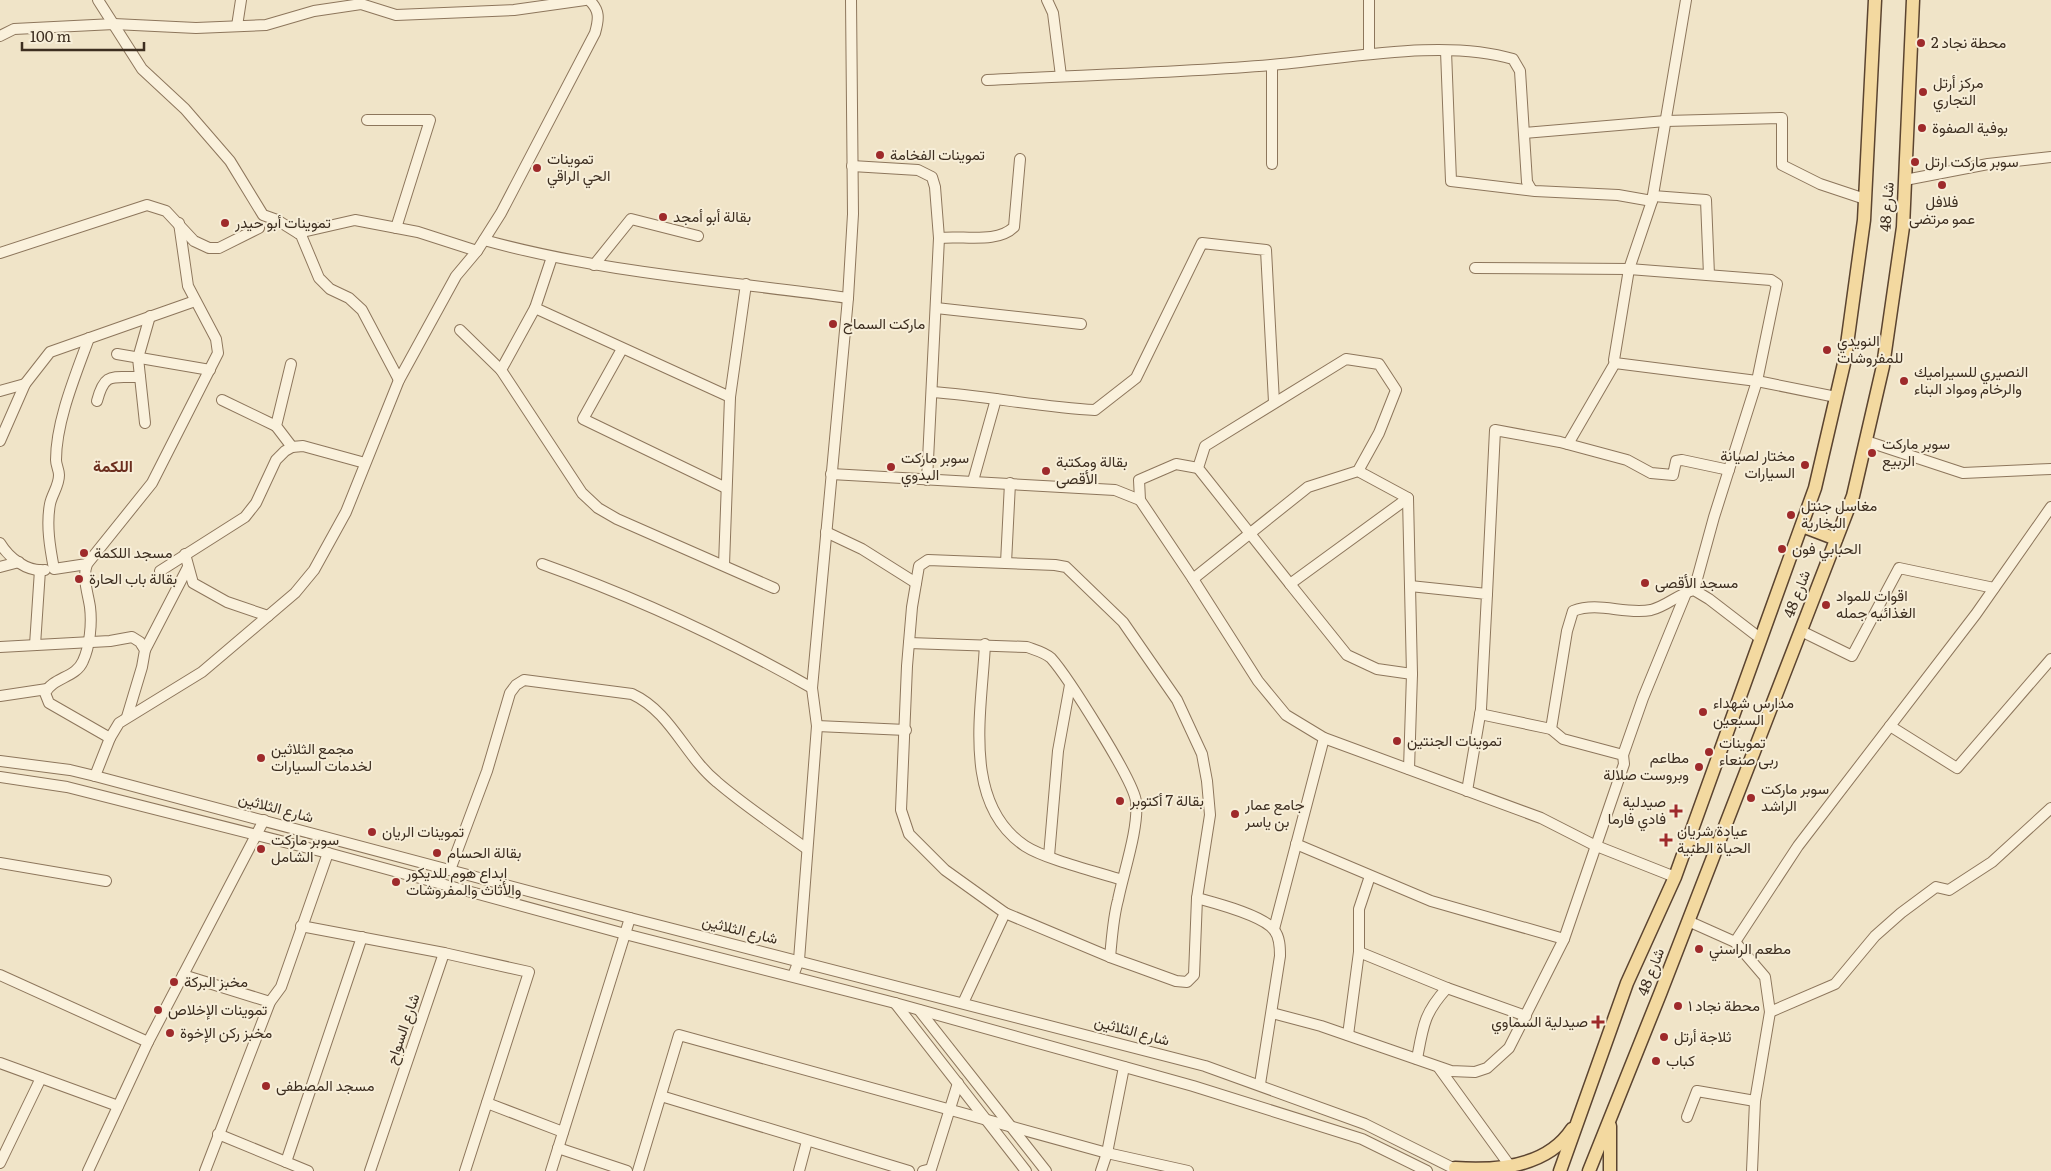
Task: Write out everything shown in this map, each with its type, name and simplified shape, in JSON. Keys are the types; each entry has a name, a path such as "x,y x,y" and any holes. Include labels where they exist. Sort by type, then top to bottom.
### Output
{"main road":[{"name":"شارع 48","path":"1560,1171 1582,1114 1627,983 1675,877 1690,837 1816,488 1845,359 1865,199 1875,0"},
{"name":"شارع 48","path":"1589,1171 1853,496 1883,366 1903,227 1913,0"},
{"path":"1802,526 1836,539"},
{"path":"1690,837 1717,846"},
{"path":"1457,1170 1482,1170 1510,1166 1543,1154 1557,1146 1567,1137 1582,1114"},
{"path":"1610,1117 1610,1171"}],"street":[{"path":"98,0 142,69 185,109 230,161 263,215 277,220 301,235 319,278 330,289 349,298 362,310 399,380"},
{"path":"237,26 241,0"},
{"path":"0,36 14,29 114,24 196,28 266,25 314,11 360,4 396,15 405,15 514,10 585,0"},
{"path":"95,776 110,738 119,723 127,716 194,678 302,586 314,570 342,520 399,380 456,276 477,251 501,213 595,33 599,20 597,7 589,0"},
{"path":"793,976 799,960 817,726 812,688 848,298 853,214 851,0"},
{"path":"1047,0 1052,13 1061,76"},
{"path":"1368,0 1369,54"},
{"path":"1568,444 1615,363 1629,269 1652,199 1686,0"},
{"path":"987,80 1272,65 1369,54 1446,51 1494,54 1513,59 1520,71 1527,182 1531,189"},
{"path":"1446,51 1451,180 1652,199 1706,200 1709,274"},
{"path":"1272,65 1272,164"},
{"path":"1524,133 1666,121 1782,118 1782,165 1820,184 1865,199"},
{"path":"367,120 430,120 396,228"},
{"path":"1905,180 1988,164 2051,158"},
{"path":"940,238 996,236 1008,233 1014,228 1020,159"},
{"path":"852,166 918,170 932,177 936,187 940,238 927,480"},
{"path":"0,253 147,205 166,211 194,240 209,248 219,248 259,228"},
{"path":"594,265 631,219 698,236"},
{"path":"298,233 355,220 418,232 477,251"},
{"path":"0,696 47,689 78,669 84,660 88,642 90,614 84,578 86,564 152,483 218,353 218,344 195,301 187,280 179,223"},
{"path":"484,240 552,257 661,276 746,284 848,298"},
{"path":"932,392 1058,408 1095,410 1136,378 1202,242 1266,250 1274,402"},
{"path":"501,370 535,308 552,257"},
{"path":"1272,1013 1348,1035 1450,1072 1466,1072 1487,1068 1509,1048 1564,939 1594,846 1624,764 1623,755 1643,698 1690,591 1729,470 1736,454 1758,380 1777,284 1771,280 1629,269 1475,268"},
{"path":"724,564 730,397 746,284"},
{"path":"0,441 25,384 50,352 195,301"},
{"path":"535,308 730,397"},
{"path":"936,308 1080,324"},
{"path":"145,423 138,358 150,316"},
{"path":"460,330 501,370 576,484 598,508 617,519 724,564 774,588"},
{"path":"54,569 50,549 49,525 50,503 57,488 59,474 55,462 60,430 75,376 89,338"},
{"path":"622,349 583,419 726,488"},
{"path":"117,354 210,370"},
{"path":"1194,578 1308,487 1358,471 1379,433 1396,390 1379,364 1346,359 1205,446 1198,468"},
{"path":"1615,363 1758,380 1836,398"},
{"path":"276,426 291,364"},
{"path":"97,401 102,383 108,378 140,377"},
{"path":"0,390 25,384"},
{"path":"973,481 996,399"},
{"path":"222,400 276,426 292,447"},
{"path":"1467,791 1480,714 1495,430 1568,444 1627,460 1651,473 1673,475 1676,461 1682,460 1729,470"},
{"path":"1866,441 1963,473 2051,469"},
{"path":"160,571 245,517 256,503 276,460 292,447 310,448 365,463"},
{"path":"1412,674 1377,669 1347,655 1198,468 1176,464 1139,480 1140,500 1194,578 1258,681 1286,715 1324,738 1541,818 1594,846 1675,877"},
{"path":"1358,471 1408,498"},
{"path":"831,474 1115,490 1140,500"},
{"path":"1006,563 1010,483"},
{"path":"1290,584 1408,498"},
{"path":"1408,498 1412,674 1409,769"},
{"path":"1735,942 1798,846 1994,588 2051,507"},
{"path":"826,532 862,549 916,582"},
{"path":"0,543 6,553 31,569 54,569 86,564"},
{"path":"184,554 193,584 210,594 268,616"},
{"path":"928,560 1006,563 1055,565 1073,572 1123,622 1177,700 1202,754 1210,815 1197,898 1194,975 1187,982 1176,981 1110,957 1005,913 945,870 909,834 901,810 909,643 912,607 919,566 928,560"},
{"path":"0,567 18,562"},
{"path":"542,564 597,584 696,628 761,659 812,688"},
{"path":"127,716 142,667 145,650 188,567"},
{"path":"1801,631 1852,656 1899,568 1994,588"},
{"path":"35,645 40,570"},
{"path":"1410,586 1487,594"},
{"path":"1690,591 1709,599 1761,639"},
{"path":"1551,729 1567,631 1573,612 1587,606 1638,611 1652,610 1673,602 1690,591"},
{"path":"0,647 88,642 132,637 140,642 145,650"},
{"path":"909,643 985,644 1027,648 1050,657 1070,685 1126,777 1136,802 1134,830 1122,880 1110,957"},
{"path":"985,644 979,762 985,793 1006,829 1026,846 1049,856 1122,880"},
{"path":"1890,726 1957,768 2051,659"},
{"path":"450,870 487,770 510,693 516,684 524,680 632,694 646,701 658,712 715,781 807,850"},
{"path":"1049,856 1058,751 1070,685"},
{"path":"47,689 45,697 49,703 110,738"},
{"path":"1480,714 1551,729 1563,739 1623,755"},
{"path":"817,726 906,730"},
{"path":"1274,929 1324,738"},
{"name":"شارع الثلاثين","path":"0,761 95,776 630,918 1205,1066 1260,1084 1365,1124 1457,1170"},
{"name":"شارع الثلاثين","path":"0,777 68,787 328,853 625,934 895,1003 1124,1067 1362,1138 1426,1171"},
{"path":"1770,1012 1835,984 1875,936 1901,913 1936,887 1949,890 1992,862 2051,808"},
{"path":"88,1171 148,1042 264,820"},
{"path":"1296,844 1431,901 1564,939"},
{"path":"205,1171 270,1002 280,987 328,853"},
{"path":"0,863 106,882"},
{"path":"1348,1035 1359,952 1359,910 1370,876"},
{"path":"1197,898 1239,910 1274,929 1280,942 1280,956 1272,1013 1260,1084"},
{"path":"963,1003 1005,913"},
{"path":"551,1171 630,918"},
{"path":"1688,921 1735,942 1765,977 1770,1012 1755,1101 1752,1171"},
{"path":"301,926 444,953 529,972 465,1171"},
{"path":"286,1162 362,937"},
{"path":"1359,952 1447,988 1526,1016"},
{"name":"شارع السواح","path":"370,1171 444,953"},
{"path":"0,975 148,1042"},
{"path":"183,975 270,1002"},
{"path":"1417,1059 1422,1031 1431,1006 1447,988"},
{"path":"895,1003 987,1120 1017,1166 1026,1171"},
{"path":"919,1010 1046,1171"},
{"path":"638,1171 680,1036 1107,1153 1188,1171"},
{"path":"0,1063 118,1106"},
{"path":"1101,1171 1107,1153 1124,1067"},
{"path":"1439,1067 1510,1166"},
{"path":"0,1163 41,1078"},
{"path":"924,1171 931,1169 958,1083"},
{"path":"1687,1116 1697,1092 1755,1101"},
{"path":"661,1096 909,1171"},
{"path":"487,1102 563,1132"},
{"path":"218,1134 308,1171"},
{"path":"799,1171 806,1141"},
{"path":"1017,1166 1024,1144"},
{"path":"558,1148 627,1171"}],"place":[{"name":"محطة نجاد 2","path":"1921,43"},
{"name":"مركز أرتل التجاري","path":"1923,92"},
{"name":"بوفية الصفوة","path":"1922,128"},
{"name":"تموينات الفخامة","path":"880,155"},
{"name":"سوبر ماركت ارتل","path":"1915,162"},
{"name":"تموينات الحي الراقي","path":"537,168"},
{"name":"فلافل عمو مرتضى","path":"1942,185"},
{"name":"بقالة أبو أمجد","path":"663,217"},
{"name":"تموينات أبو حيدر","path":"225,223"},
{"name":"ماركت السماح","path":"833,324"},
{"name":"النويدي للمفروشات","path":"1827,350"},
{"name":"النصيري للسيراميك والرخام ومواد البناء","path":"1904,381"},
{"name":"سوبر ماركت الربيع","path":"1872,453"},
{"name":"مختار لصيانة السيارات","path":"1805,465"},
{"name":"سوبر ماركت البدوي","path":"891,467"},
{"name":"بقالة ومكتبة الأقصى","path":"1046,471"},
{"name":"مغاسل جنتل البخارية","path":"1791,515"},
{"name":"الحبابي فون","path":"1782,549"},
{"name":"مسجد اللكمة","path":"84,553"},
{"name":"بقالة باب الحارة","path":"79,579"},
{"name":"مسجد الأقصى","path":"1645,583"},
{"name":"اقوات للمواد الغذائيه جمله","path":"1826,605"},
{"name":"مدارس شهداء السبعين","path":"1703,712"},
{"name":"تموينات الجنتين","path":"1397,741"},
{"name":"تموينات ربى صنعاء","path":"1709,752"},
{"name":"مجمع الثلاثين لخدمات السيارات","path":"261,758"},
{"name":"مطاعم وبروست صلالة","path":"1699,767"},
{"name":"سوبر ماركت الراشد","path":"1751,798"},
{"name":"بقالة 7 أكتوبر","path":"1120,801"},
{"name":"صيدلية فادي فارما","path":"1676,811"},
{"name":"جامع عمار بن ياسر","path":"1235,814"},
{"name":"تموينات الريان","path":"372,832"},
{"name":"عيادة شريان الحياة الطبية","path":"1666,840"},
{"name":"سوبر ماركت الشامل","path":"261,849"},
{"name":"بقالة الحسام","path":"437,853"},
{"name":"إبداع هوم للديكور والأثاث والمفروشات","path":"396,882"},
{"name":"مطعم الراسني","path":"1699,949"},
{"name":"مخبز البركة","path":"174,982"},
{"name":"محطة نجاد ١","path":"1678,1006"},
{"name":"تموينات الإخلاص","path":"158,1010"},
{"name":"صيدلية السماوي","path":"1598,1022"},
{"name":"مخبز ركن الإخوة","path":"170,1033"},
{"name":"ثلاجة أرتل","path":"1664,1037"},
{"name":"كباب","path":"1656,1061"},
{"name":"مسجد المصطفى","path":"266,1086"}],"district":[{"name":"اللكمة","path":"113,466"}]}
